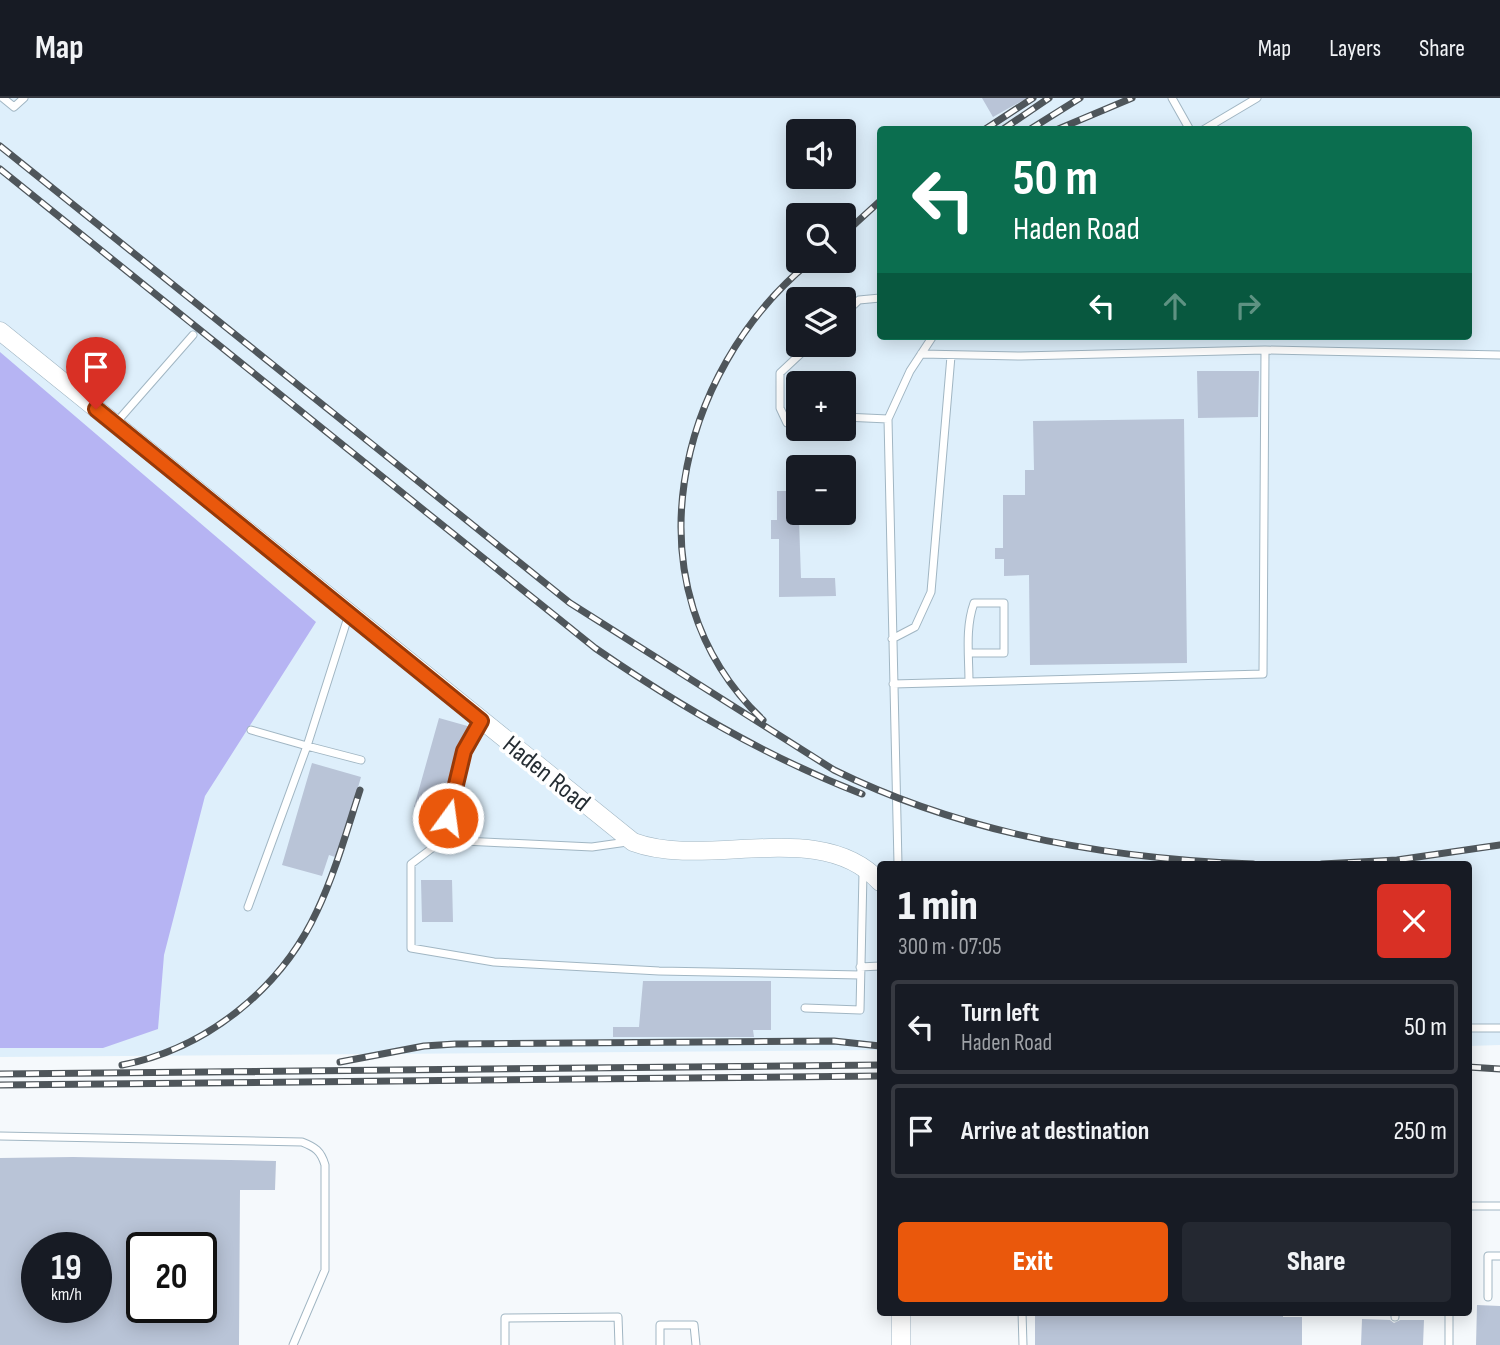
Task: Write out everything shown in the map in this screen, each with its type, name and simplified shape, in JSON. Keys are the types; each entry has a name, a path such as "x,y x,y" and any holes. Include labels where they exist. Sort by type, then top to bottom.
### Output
{"street":[{"name":"Haden Road","path":"0,331 633,842 684,852 813,850 832,854 863,868 877,880"},
{"path":"901,1316 901,1345"}],"lane":[{"path":"3,98 14,107 24,98"},
{"path":"1172,98 1188,126"},
{"path":"1210,126 1257,98"},
{"path":"856,303 859,300 877,298"},
{"path":"115,425 193,335"},
{"path":"898,861 888,419 930,340"},
{"path":"921,354 951,356 1265,350 1500,355"},
{"path":"893,684 1263,674 1265,350"},
{"path":"892,639 915,627 931,592 951,356"},
{"path":"786,421 780,408 780,373 797,357"},
{"path":"856,418 888,419"},
{"path":"969,653 1004,653 1004,603 974,603 969,617 969,653 969,682"},
{"path":"248,907 307,746 350,614"},
{"path":"443,840 464,751 481,721"},
{"path":"251,730 360,760"},
{"path":"633,842 592,847 443,840 411,864 411,948 494,962 659,971 860,971 877,966"},
{"path":"805,1008 860,1010 863,868"},
{"path":"1472,1028 1500,1028"},
{"path":"0,1136 302,1142 314,1147 321,1153 325,1164 325,1270 293,1345"},
{"path":"1472,1206 1500,1206"},
{"path":"1488,1297 1488,1256 1500,1256"},
{"path":"1022,1316 1023,1345"},
{"path":"1449,1316 1449,1345"},
{"path":"505,1345 505,1318 618,1317 619,1345"},
{"path":"660,1345 660,1325 694,1325 696,1345"}],"shaded area":[{"path":"0,98 1500,98 1500,1045 1472,1046 1472,861 877,861 877,1050 0,1057"},
{"path":"0,352 316,622 205,796 164,955 158,1029 103,1048 0,1048"}],"building":[{"path":"982,98 1027,98 993,117"},
{"path":"1197,371 1259,371 1258,417 1198,418"},
{"path":"1184,419 1187,663 1030,665 1029,575 1004,576 1004,559 995,559 995,548 1003,548 1003,495 1025,495 1025,470 1034,470 1033,421"},
{"path":"777,491 786,491 786,525 799,525 801,578 835,578 836,596 779,597 779,539 771,539 771,520 777,520"},
{"path":"439,718 471,727 459,749 443,815 437,814 435,822 415,816 417,808 414,807"},
{"path":"312,763 361,777 338,858 329,855 322,876 282,865"},
{"path":"421,880 452,880 453,922 422,922"},
{"path":"643,981 771,981 771,1030 753,1030 754,1037 613,1037 613,1027 639,1027"},
{"path":"0,1158 276,1161 275,1190 240,1190 239,1345 0,1345"},
{"path":"1477,1305 1500,1306 1500,1345 1476,1345"},
{"path":"1035,1316 1302,1317 1302,1345 1035,1345"},
{"path":"1362,1319 1390,1320 1394,1323 1400,1320 1424,1320 1423,1345 1361,1345"}],"railway":[{"path":"990,126 1033,98"},
{"path":"1008,126 1049,98"},
{"path":"1035,126 1080,98"},
{"path":"1066,126 1132,98"},
{"path":"0,146 570,603 834,770 933,811 985,826 1092,849 1199,861"},
{"path":"0,169 595,648 724,729 792,764 862,794"},
{"path":"856,223 877,204"},
{"path":"763,720 720,667 693,608 682,546 684,483 700,420 727,361 764,307 799,273"},
{"path":"122,1065 153,1057 211,1030 262,990 283,966 317,911 360,790"},
{"path":"1378,861 1500,845"},
{"path":"340,1062 424,1046 455,1044 834,1041 877,1046"},
{"path":"0,1074 877,1065"},
{"path":"1472,1067 1500,1069"},
{"path":"0,1085 877,1076"}],"route":[{"path":"96,409 481,721 464,751 448,818"}]}
